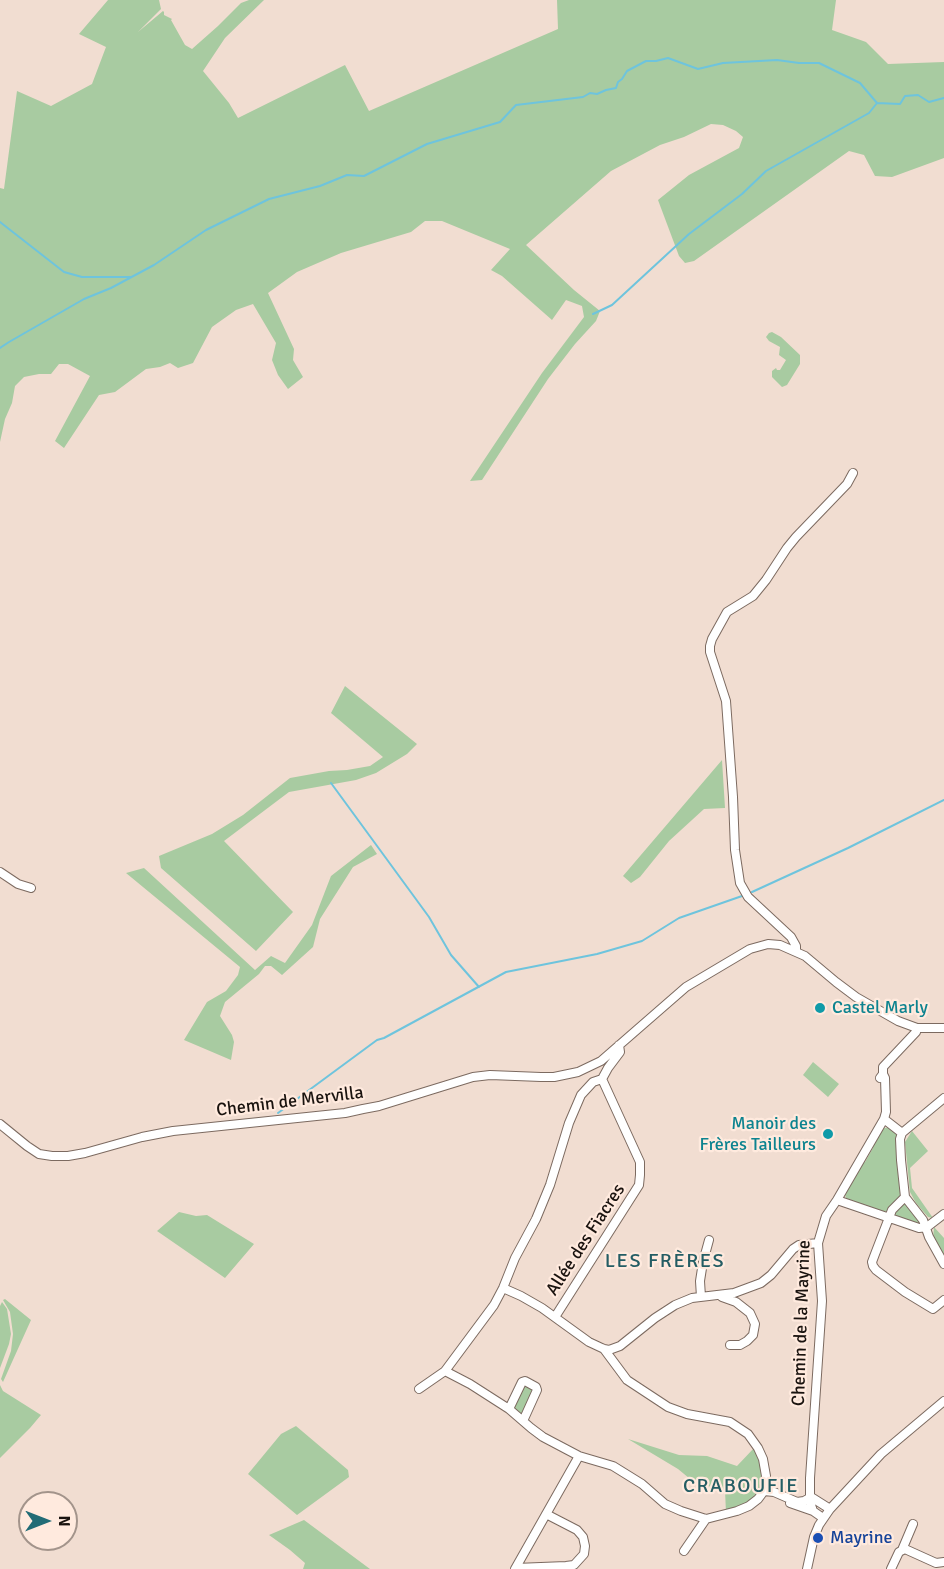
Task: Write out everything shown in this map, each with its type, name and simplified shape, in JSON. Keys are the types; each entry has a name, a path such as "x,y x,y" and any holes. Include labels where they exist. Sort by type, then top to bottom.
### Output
{"street":[{"path":"853,473 847,484 787,548 753,596 727,612 710,646 726,701 735,850 740,883 748,897 791,937 796,951 836,982 873,1008 898,1021 917,1028 944,1028"},
{"path":"0,872 18,885 31,888"},
{"name":"Chemin de Mervilla","path":"0,1124 39,1154 68,1156 173,1131 345,1113 379,1106 473,1077 490,1075 554,1077 578,1072 601,1061 686,987 750,949 775,944 796,951"},
{"name":"Chemin de la Mayrine","path":"813,1511 810,1502 810,1478 822,1301 818,1243 825,1216 837,1200 886,1112 883,1067 916,1032 917,1028"},
{"path":"419,1389 445,1371 494,1305 536,1219 581,1095 592,1082 602,1079 620,1052 619,1045"},
{"name":"Allée des Fiacres","path":"555,1317 639,1185 640,1162 602,1079"},
{"path":"944,1098 902,1133 900,1139 905,1197 927,1227 929,1237 944,1264"},
{"path":"884,1117 902,1133"},
{"path":"905,1197 892,1210 872,1262 876,1270 933,1309 944,1300"},
{"path":"837,1200 919,1228 927,1227 944,1214"},
{"path":"701,1297 700,1281 709,1239"},
{"path":"503,1288 555,1317 590,1342 609,1350 620,1346 675,1305 692,1298 734,1293 761,1283 793,1249 799,1245 818,1243"},
{"path":"717,1296 736,1302 750,1313 755,1324 753,1335 747,1341 740,1345 730,1345"},
{"path":"445,1371 509,1409 543,1437 579,1456 614,1466 642,1484 665,1504 706,1519 737,1511 758,1499 764,1491 766,1476 763,1459 748,1434 730,1422 687,1414 669,1407 627,1380 604,1349"},
{"path":"509,1409 522,1382 525,1381 536,1387 537,1390 523,1421"},
{"path":"807,1569 814,1537 830,1509 881,1454 944,1401"},
{"path":"515,1568 579,1456"},
{"path":"764,1491 774,1492 797,1502 804,1502 811,1497 830,1509"},
{"path":"764,1491 771,1496 813,1511 823,1518"},
{"path":"515,1568 574,1565 584,1554 583,1537 577,1530 546,1514"},
{"path":"684,1551 706,1519"},
{"path":"891,1569 913,1524"},
{"path":"902,1550 936,1563 944,1562"}],"green space":[{"path":"108,0 159,0 161,9 138,32 163,11 164,15 172,19 185,45 192,49 241,3 249,0 264,0 225,38 203,71 238,118 345,65 369,111 558,29 557,0 836,0 832,30 866,42 888,64 944,62 944,158 892,177 875,176 864,155 849,151 694,261 685,263 679,256 658,200 689,175 739,148 743,137 723,125 711,124 660,145 611,171 526,245 600,311 596,321 548,379 482,480 470,481 542,373 584,317 582,306 566,300 552,320 502,276 491,270 510,249 442,221 425,221 411,232 341,253 297,272 268,293 294,349 293,360 303,377 288,389 278,375 272,360 276,343 253,304 236,310 212,327 193,363 178,368 170,363 146,369 115,392 99,395 64,448 55,441 90,376 68,364 59,364 51,374 24,377 15,386 0,442 0,188 4,189 17,91 51,106 92,84 106,47 79,34"},
{"path":"772,332 781,337 800,355 800,364 787,385 782,387 772,377 772,371 776,368 780,370 786,360 779,355 780,347 766,337"},
{"path":"345,686 417,744 407,754 376,773 356,780 289,792 224,841 293,912 256,951 161,868 159,856 212,834 243,815 290,778 370,766 383,757 331,713"},
{"path":"722,760 725,808 704,809 669,841 640,877 631,883 623,876"},
{"path":"371,845 377,854 353,867 320,919 313,947 282,975 271,966 265,966 259,974 225,1002 220,1016 234,1042 231,1060 184,1040 207,1002 226,991 238,975 240,967 126,873 144,868 255,970 271,956 285,963 312,925 331,876"},
{"path":"813,1062 839,1084 828,1097 803,1075"},
{"path":"890,1127 897,1135 901,1195 891,1209 882,1213 847,1201 844,1192 860,1163 865,1162 873,1148 871,1144 880,1129"},
{"path":"912,1131 928,1151 910,1168 912,1188 933,1218 928,1217 910,1192 905,1142"},
{"path":"905,1202 921,1223 917,1224 896,1217 894,1210"},
{"path":"179,1212 196,1216 207,1215 254,1244 225,1278 157,1231"},
{"path":"934,1227 944,1238 944,1257 933,1239"},
{"path":"5,1299 31,1320 3,1382 1,1379 11,1351 13,1334 10,1312 3,1300"},
{"path":"2,1302 7,1309 11,1334 0,1368 0,1306"},
{"path":"525,1384 535,1390 522,1416 513,1408"},
{"path":"0,1385 3,1391 41,1415 0,1458"},
{"path":"296,1426 348,1470 349,1477 297,1515 248,1474 281,1434"},
{"path":"628,1439 679,1455 707,1456 737,1466 754,1448 758,1452 763,1474 761,1491 749,1503 726,1513 725,1490 695,1483 678,1469"},
{"path":"304,1520 370,1569 303,1569 305,1563 269,1535"}],"waterway":[{"path":"0,348 84,299 111,288 154,265 206,230 269,199 320,186 347,175 364,176 427,144 500,122 516,105 583,97 590,93 597,94 616,88 627,71 646,61 668,58 698,69 723,63 777,60 819,63 860,83 877,103 900,104 905,96 918,95 929,102 944,98"},
{"path":"593,314 612,305 689,234 742,194 766,171 869,113 877,103"},
{"path":"0,222 64,272 82,277 132,277"},
{"path":"331,783 429,917 451,955 479,987"},
{"path":"752,892 848,848 944,800"},
{"path":"278,1113 377,1040 506,972 597,954 642,941 679,918 742,896"}],"place":[{"name":"Castel Marly","path":"820,1008"},
{"name":"Manoir des Frères Tailleurs","path":"828,1134"},
{"name":"Mayrine","path":"818,1538"}],"district":[{"name":"LES FRÈRES","path":"665,1262"},
{"name":"CRABOUFIE","path":"741,1487"}]}
